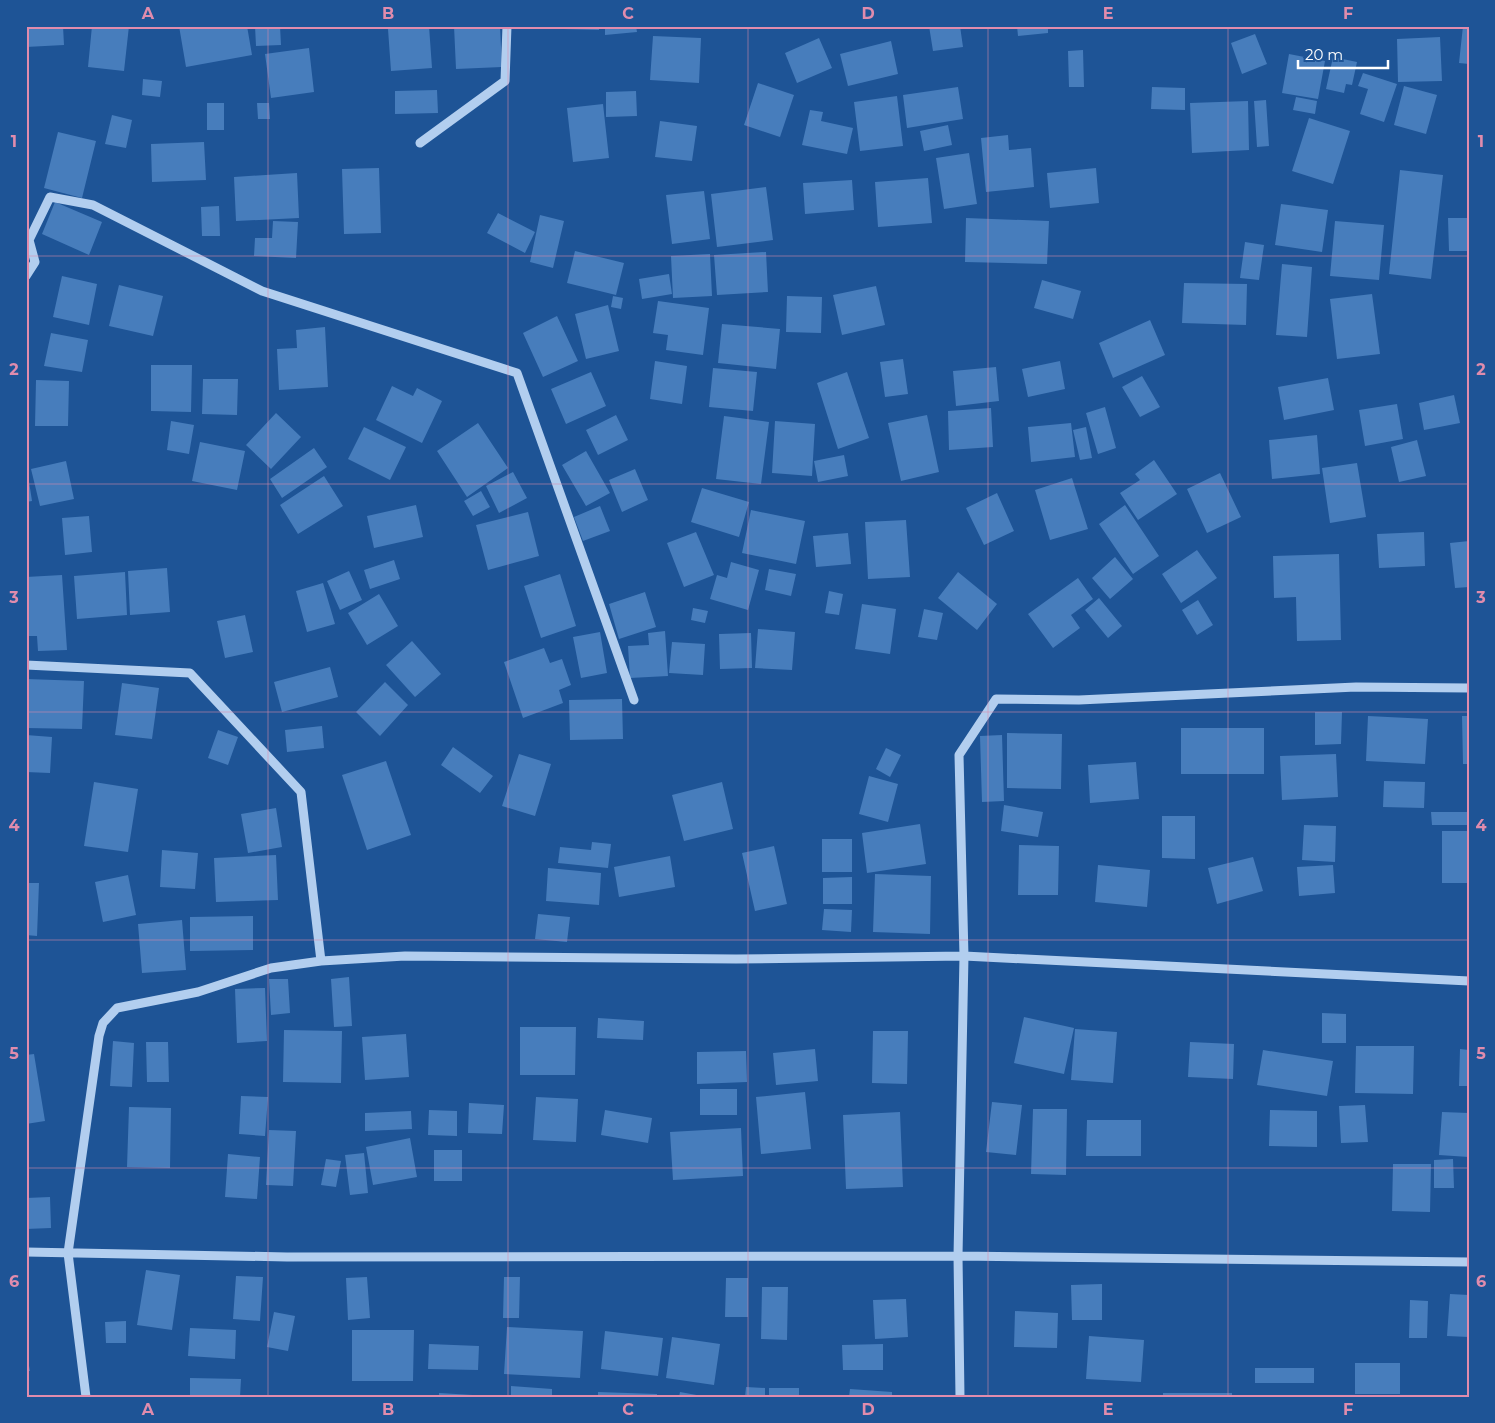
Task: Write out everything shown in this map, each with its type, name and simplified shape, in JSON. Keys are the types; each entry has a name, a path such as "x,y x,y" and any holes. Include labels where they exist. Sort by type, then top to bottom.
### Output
{"street":[{"path":"420,142 505,81 508,26"},
{"path":"26,276 36,262 29,240 50,196 93,205 262,291 517,373 634,700"},
{"path":"26,665 190,673 301,792 320,961"},
{"path":"960,1397 958,1256 964,956 959,755 996,699 1079,700 1356,687 1469,688"},
{"path":"86,1397 68,1253 99,1036 103,1023 117,1008 198,992 271,968 320,961 405,956 736,959 964,956 1469,981"},
{"path":"26,1252 466,1258 958,1256 1469,1262"}],"building":[{"path":"26,26 63,26 64,45 26,47"},
{"path":"92,26 129,26 124,71 88,67"},
{"path":"179,26 247,26 252,55 186,67"},
{"path":"255,26 280,26 281,45 256,46"},
{"path":"429,26 432,68 391,71 388,29"},
{"path":"454,26 500,26 502,67 456,69"},
{"path":"563,26 599,26 599,30 563,29"},
{"path":"605,26 636,26 637,32 605,35"},
{"path":"929,26 960,26 963,47 933,51"},
{"path":"1017,26 1048,26 1048,33 1018,36"},
{"path":"1463,26 1469,26 1469,64 1459,63"},
{"path":"1255,34 1267,64 1242,74 1231,43"},
{"path":"653,36 701,38 699,83 650,80"},
{"path":"1440,37 1442,81 1398,82 1397,39"},
{"path":"819,38 832,68 797,83 785,53"},
{"path":"891,41 898,74 848,86 840,54"},
{"path":"309,48 314,92 271,98 265,54"},
{"path":"1083,50 1084,87 1069,87 1068,51"},
{"path":"1289,54 1325,61 1318,99 1282,93"},
{"path":"1333,57 1357,62 1352,85 1346,84 1344,93 1326,89"},
{"path":"1363,73 1397,84 1384,122 1360,114 1368,89 1358,86"},
{"path":"143,79 162,81 160,97 142,95"},
{"path":"758,83 794,95 780,137 744,125"},
{"path":"1404,86 1437,95 1426,134 1394,125"},
{"path":"958,87 963,119 907,128 903,95"},
{"path":"1152,87 1185,88 1185,110 1151,109"},
{"path":"437,90 438,113 395,114 395,91"},
{"path":"636,91 637,116 606,117 606,92"},
{"path":"897,96 903,146 860,151 854,102"},
{"path":"1296,97 1317,101 1315,114 1293,110"},
{"path":"1266,100 1269,146 1257,147 1254,101"},
{"path":"1248,101 1249,150 1192,153 1190,103"},
{"path":"207,103 224,103 224,130 207,130"},
{"path":"257,103 269,103 270,119 258,119"},
{"path":"603,104 609,158 573,162 567,108"},
{"path":"810,110 823,112 821,121 853,128 847,154 802,145"},
{"path":"112,115 132,120 126,148 105,144"},
{"path":"1309,118 1350,131 1333,184 1292,171"},
{"path":"660,121 697,126 692,161 655,157"},
{"path":"948,125 952,145 924,151 920,131"},
{"path":"58,132 96,141 82,198 44,188"},
{"path":"1008,135 1009,150 1031,148 1034,187 986,192 981,138"},
{"path":"204,142 206,180 152,182 151,144"},
{"path":"969,153 977,204 944,209 936,158"},
{"path":"379,168 381,233 344,234 342,169"},
{"path":"1096,168 1099,203 1050,208 1047,173"},
{"path":"1400,170 1443,175 1431,279 1389,274"},
{"path":"297,173 299,218 236,221 234,177"},
{"path":"928,178 932,223 878,227 875,182"},
{"path":"852,180 854,210 805,214 803,183"},
{"path":"766,187 773,240 717,247 711,194"},
{"path":"704,191 710,239 672,244 666,195"},
{"path":"55,202 102,222 89,255 42,234"},
{"path":"1281,204 1328,210 1322,252 1275,245"},
{"path":"219,206 220,236 202,236 201,207"},
{"path":"498,213 535,232 525,253 487,233"},
{"path":"540,215 564,221 553,268 530,262"},
{"path":"966,218 1049,221 1047,264 965,262"},
{"path":"1448,218 1469,218 1469,251 1449,251"},
{"path":"273,221 298,222 296,258 254,256 255,238 272,238"},
{"path":"1335,221 1384,225 1379,280 1330,276"},
{"path":"1245,242 1264,245 1259,280 1240,278"},
{"path":"575,251 624,263 616,295 567,283"},
{"path":"766,252 768,292 717,295 714,255"},
{"path":"710,254 712,296 673,298 671,256"},
{"path":"1282,264 1312,267 1307,337 1276,335"},
{"path":"669,274 672,294 642,299 639,279"},
{"path":"62,276 97,284 89,325 53,317"},
{"path":"1042,280 1081,291 1073,319 1034,308"},
{"path":"1184,283 1247,284 1246,325 1182,323"},
{"path":"119,285 163,296 153,336 109,326"},
{"path":"876,286 885,325 842,335 833,295"},
{"path":"1372,294 1380,354 1337,359 1330,299"},
{"path":"613,296 623,298 621,309 611,307"},
{"path":"787,296 822,297 821,333 786,332"},
{"path":"658,301 709,308 703,355 666,350 668,335 653,333"},
{"path":"608,305 619,351 586,359 575,314"},
{"path":"557,316 578,361 543,377 523,333"},
{"path":"1150,320 1165,355 1113,378 1099,343"},
{"path":"722,324 780,329 776,369 718,363"},
{"path":"325,327 328,387 279,390 277,349 297,348 296,330"},
{"path":"51,333 88,340 82,372 44,366"},
{"path":"903,359 908,394 885,397 880,362"},
{"path":"655,361 687,366 682,404 650,399"},
{"path":"1060,361 1065,389 1028,397 1022,369"},
{"path":"151,365 192,365 191,412 151,411"},
{"path":"996,367 999,401 956,406 953,371"},
{"path":"713,368 757,372 753,411 709,407"},
{"path":"591,372 606,406 566,424 551,389"},
{"path":"847,372 869,438 838,449 817,383"},
{"path":"1142,376 1160,407 1140,417 1122,387"},
{"path":"1328,378 1334,410 1284,420 1278,387"},
{"path":"203,379 238,379 237,415 202,414"},
{"path":"36,380 69,381 68,426 35,426"},
{"path":"392,386 413,396 417,388 442,401 422,443 376,420"},
{"path":"1454,395 1460,423 1424,430 1419,403"},
{"path":"1397,404 1403,439 1365,446 1359,410"},
{"path":"1105,407 1116,448 1098,454 1086,413"},
{"path":"991,408 993,447 949,450 948,411"},
{"path":"276,413 301,437 271,469 246,445"},
{"path":"616,415 628,440 598,455 586,430"},
{"path":"927,415 939,472 901,481 888,423"},
{"path":"724,416 769,422 761,484 716,479"},
{"path":"171,421 194,425 189,454 167,450"},
{"path":"775,421 815,424 812,476 772,473"},
{"path":"478,423 508,468 467,497 437,451"},
{"path":"1071,423 1075,457 1031,462 1028,427"},
{"path":"364,427 406,447 390,480 348,459"},
{"path":"1086,427 1092,458 1080,460 1073,430"},
{"path":"1317,435 1320,474 1272,479 1269,440"},
{"path":"1417,440 1426,476 1399,482 1391,447"},
{"path":"200,442 245,451 237,490 192,481"},
{"path":"314,448 327,467 282,498 270,479"},
{"path":"586,451 610,493 586,506 562,465"},
{"path":"844,455 848,476 818,482 814,461"},
{"path":"1154,460 1177,494 1138,520 1120,493 1140,480 1135,474"},
{"path":"66,461 74,499 40,506 31,469"},
{"path":"1357,463 1366,517 1330,523 1322,468"},
{"path":"635,469 648,500 622,512 609,480"},
{"path":"513,472 527,498 499,513 486,486"},
{"path":"1220,473 1241,517 1207,533 1187,489"},
{"path":"26,475 28,475 32,501 26,502"},
{"path":"324,476 343,506 298,534 280,505"},
{"path":"1072,478 1088,529 1050,540 1035,490"},
{"path":"702,488 749,502 739,537 691,522"},
{"path":"481,491 490,507 473,516 464,501"},
{"path":"997,493 1014,531 984,545 966,508"},
{"path":"416,505 423,537 374,548 367,516"},
{"path":"1125,505 1159,556 1133,574 1099,524"},
{"path":"600,506 610,531 583,541 574,517"},
{"path":"751,510 805,521 796,564 742,553"},
{"path":"528,512 539,556 488,570 476,525"},
{"path":"89,516 92,552 65,555 62,518"},
{"path":"906,520 910,577 868,579 865,522"},
{"path":"696,532 714,575 684,587 667,543"},
{"path":"1424,532 1425,566 1379,568 1377,534"},
{"path":"848,533 851,564 816,567 813,536"},
{"path":"1469,541 1469,587 1455,588 1450,543"},
{"path":"1197,550 1217,578 1181,603 1162,574"},
{"path":"1339,554 1341,640 1297,641 1296,597 1274,598 1273,556"},
{"path":"1115,557 1133,579 1110,599 1092,578"},
{"path":"394,560 400,579 370,589 364,570"},
{"path":"731,562 759,570 748,610 710,599 717,575 727,578"},
{"path":"167,568 170,612 130,615 128,571"},
{"path":"769,569 796,574 791,596 765,590"},
{"path":"349,571 362,600 340,610 327,581"},
{"path":"125,572 127,615 77,619 74,576"},
{"path":"958,572 997,604 977,630 938,598"},
{"path":"560,574 576,626 541,638 524,586"},
{"path":"62,575 67,650 38,651 37,636 26,636 26,577"},
{"path":"1078,578 1093,599 1071,615 1080,628 1053,648 1028,614"},
{"path":"323,583 335,624 307,632 296,591"},
{"path":"829,591 843,594 839,615 825,613"},
{"path":"645,592 656,627 619,639 609,604"},
{"path":"379,594 398,626 367,645 348,613"},
{"path":"1099,598 1122,626 1108,638 1085,610"},
{"path":"1198,600 1213,625 1197,635 1182,610"},
{"path":"862,604 896,609 890,654 855,649"},
{"path":"693,608 708,611 705,623 691,620"},
{"path":"924,609 943,613 937,640 918,637"},
{"path":"245,615 253,652 225,658 217,621"},
{"path":"758,629 795,632 792,670 755,668"},
{"path":"665,631 668,676 630,678 628,646 649,645 648,633"},
{"path":"600,632 607,673 581,678 573,637"},
{"path":"751,633 752,668 720,669 719,634"},
{"path":"412,641 441,674 415,697 386,665"},
{"path":"672,642 705,644 703,675 669,673"},
{"path":"544,648 550,663 562,659 571,685 559,690 563,703 523,718 504,662"},
{"path":"330,667 338,697 282,712 274,682"},
{"path":"26,679 84,681 82,729 26,728"},
{"path":"385,682 408,705 380,736 356,712"},
{"path":"122,683 159,688 152,739 115,735"},
{"path":"622,699 623,739 570,740 569,700"},
{"path":"1315,712 1342,712 1341,744 1315,745"},
{"path":"1368,716 1428,719 1425,764 1366,761"},
{"path":"1462,716 1469,716 1469,764 1463,764"},
{"path":"322,726 324,748 287,752 285,730"},
{"path":"1181,728 1264,728 1264,774 1181,774"},
{"path":"218,730 238,737 228,765 208,758"},
{"path":"1007,733 1062,734 1061,789 1007,788"},
{"path":"26,735 52,737 50,773 26,772"},
{"path":"1002,735 1004,801 982,802 980,736"},
{"path":"453,747 493,776 480,793 441,765"},
{"path":"886,748 901,755 890,777 876,769"},
{"path":"519,754 551,764 535,816 502,806"},
{"path":"1336,754 1338,797 1282,800 1280,756"},
{"path":"386,761 411,835 367,850 342,775"},
{"path":"1136,762 1139,799 1090,803 1088,765"},
{"path":"869,776 898,784 888,822 859,814"},
{"path":"1384,781 1425,782 1424,808 1383,807"},
{"path":"94,782 138,789 128,852 84,846"},
{"path":"722,782 733,829 684,841 672,795"},
{"path":"1004,805 1043,812 1038,837 1001,831"},
{"path":"276,808 282,847 248,853 241,814"},
{"path":"1431,812 1469,812 1469,825 1432,825"},
{"path":"1162,816 1195,816 1195,859 1162,858"},
{"path":"920,824 926,864 867,873 862,833"},
{"path":"1304,825 1336,826 1335,862 1302,860"},
{"path":"1442,831 1469,831 1469,883 1442,883"},
{"path":"822,839 852,839 852,872 822,872"},
{"path":"592,842 611,844 608,868 558,863 560,847 591,850"},
{"path":"1019,845 1059,846 1058,895 1018,895"},
{"path":"774,846 787,904 755,911 742,853"},
{"path":"162,850 198,853 195,889 160,887"},
{"path":"276,855 278,900 216,902 214,858"},
{"path":"670,856 675,887 619,897 614,867"},
{"path":"1253,857 1263,891 1217,904 1208,868"},
{"path":"1098,865 1150,870 1147,907 1095,902"},
{"path":"1333,865 1335,893 1299,896 1297,867"},
{"path":"548,868 601,873 599,905 546,901"},
{"path":"875,874 931,876 930,934 873,932"},
{"path":"128,875 136,915 103,922 95,882"},
{"path":"852,877 852,904 823,904 823,878"},
{"path":"26,883 39,883 37,936 26,935"},
{"path":"824,909 852,910 851,932 822,930"},
{"path":"538,914 570,917 567,942 535,939"},
{"path":"253,916 253,950 190,951 190,917"},
{"path":"182,920 186,970 142,973 138,924"},
{"path":"349,977 352,1026 334,1027 331,979"},
{"path":"269,979 288,979 290,1013 271,1015"},
{"path":"265,988 267,1041 237,1043 235,989"},
{"path":"1322,1013 1346,1014 1346,1043 1322,1043"},
{"path":"1024,1017 1074,1028 1064,1074 1014,1063"},
{"path":"598,1018 644,1021 643,1040 597,1038"},
{"path":"520,1027 576,1027 575,1075 520,1075"},
{"path":"1075,1029 1117,1032 1113,1083 1071,1080"},
{"path":"284,1030 342,1031 341,1083 283,1082"},
{"path":"873,1031 908,1031 907,1084 872,1083"},
{"path":"406,1034 409,1077 365,1080 362,1037"},
{"path":"113,1041 134,1043 132,1087 110,1086"},
{"path":"146,1042 168,1042 169,1082 147,1082"},
{"path":"1190,1042 1234,1044 1233,1079 1188,1077"},
{"path":"1356,1046 1414,1046 1413,1094 1355,1093"},
{"path":"815,1049 818,1081 776,1085 773,1053"},
{"path":"1460,1049 1469,1050 1469,1086 1459,1086"},
{"path":"1263,1050 1333,1061 1327,1096 1257,1085"},
{"path":"746,1051 747,1082 697,1084 697,1052"},
{"path":"34,1054 45,1121 26,1124 26,1055"},
{"path":"700,1089 737,1089 737,1115 700,1115"},
{"path":"805,1092 811,1149 761,1154 756,1097"},
{"path":"241,1096 268,1097 265,1136 239,1134"},
{"path":"536,1097 578,1099 576,1142 533,1140"},
{"path":"992,1102 1022,1105 1016,1155 986,1152"},
{"path":"469,1103 504,1105 502,1134 468,1133"},
{"path":"1365,1105 1368,1142 1341,1143 1339,1106"},
{"path":"129,1107 171,1108 170,1168 127,1167"},
{"path":"1033,1109 1067,1109 1066,1175 1031,1174"},
{"path":"429,1110 457,1111 457,1136 428,1135"},
{"path":"605,1110 652,1118 648,1143 601,1135"},
{"path":"1270,1110 1317,1111 1317,1147 1269,1146"},
{"path":"411,1111 412,1129 365,1131 365,1113"},
{"path":"900,1112 903,1187 846,1189 843,1115"},
{"path":"1442,1112 1469,1113 1469,1157 1439,1155"},
{"path":"1087,1120 1141,1120 1141,1156 1086,1156"},
{"path":"741,1128 743,1176 673,1180 670,1132"},
{"path":"269,1130 296,1131 293,1186 266,1185"},
{"path":"410,1138 417,1177 373,1185 366,1147"},
{"path":"434,1150 462,1150 462,1181 434,1181"},
{"path":"364,1153 368,1193 350,1195 345,1155"},
{"path":"228,1154 260,1157 257,1199 225,1197"},
{"path":"326,1159 341,1161 336,1187 321,1185"},
{"path":"1453,1159 1454,1188 1434,1188 1434,1160"},
{"path":"1393,1164 1431,1164 1430,1212 1392,1211"},
{"path":"50,1197 51,1228 26,1229 26,1198"},
{"path":"146,1270 180,1275 172,1330 137,1325"},
{"path":"236,1276 263,1277 260,1321 233,1319"},
{"path":"367,1277 370,1318 348,1320 346,1278"},
{"path":"504,1277 520,1277 519,1318 503,1318"},
{"path":"726,1278 748,1278 748,1317 725,1317"},
{"path":"1102,1284 1102,1320 1072,1320 1071,1285"},
{"path":"762,1287 788,1287 787,1340 761,1339"},
{"path":"1450,1294 1469,1295 1469,1337 1447,1336"},
{"path":"906,1299 908,1337 875,1339 873,1300"},
{"path":"1410,1300 1428,1301 1427,1338 1409,1338"},
{"path":"1015,1311 1058,1313 1057,1348 1014,1347"},
{"path":"274,1312 295,1316 288,1351 267,1347"},
{"path":"126,1321 126,1343 106,1343 105,1322"},
{"path":"507,1327 583,1331 580,1378 504,1374"},
{"path":"190,1328 236,1330 235,1359 188,1356"},
{"path":"352,1330 414,1330 413,1381 352,1381"},
{"path":"605,1331 663,1338 658,1376 601,1369"},
{"path":"1089,1336 1144,1340 1141,1382 1086,1379"},
{"path":"672,1337 720,1344 714,1385 666,1378"},
{"path":"429,1344 479,1346 478,1370 428,1369"},
{"path":"883,1344 883,1370 843,1370 842,1345"},
{"path":"26,1350 30,1371 26,1371"},
{"path":"1355,1363 1400,1363 1400,1394 1355,1394"},
{"path":"1255,1368 1314,1368 1314,1383 1255,1383"},
{"path":"190,1378 241,1379 240,1397 190,1397"},
{"path":"511,1386 552,1389 552,1397 511,1397"},
{"path":"746,1387 765,1388 765,1397 745,1397"},
{"path":"769,1388 799,1388 799,1397 769,1397"},
{"path":"850,1389 892,1392 892,1397 849,1397"},
{"path":"598,1392 657,1394 657,1397 598,1397"},
{"path":"680,1392 702,1396 702,1397 679,1397"},
{"path":"439,1393 473,1395 473,1397 439,1397"},
{"path":"1163,1393 1232,1393 1232,1397 1163,1397"}]}
